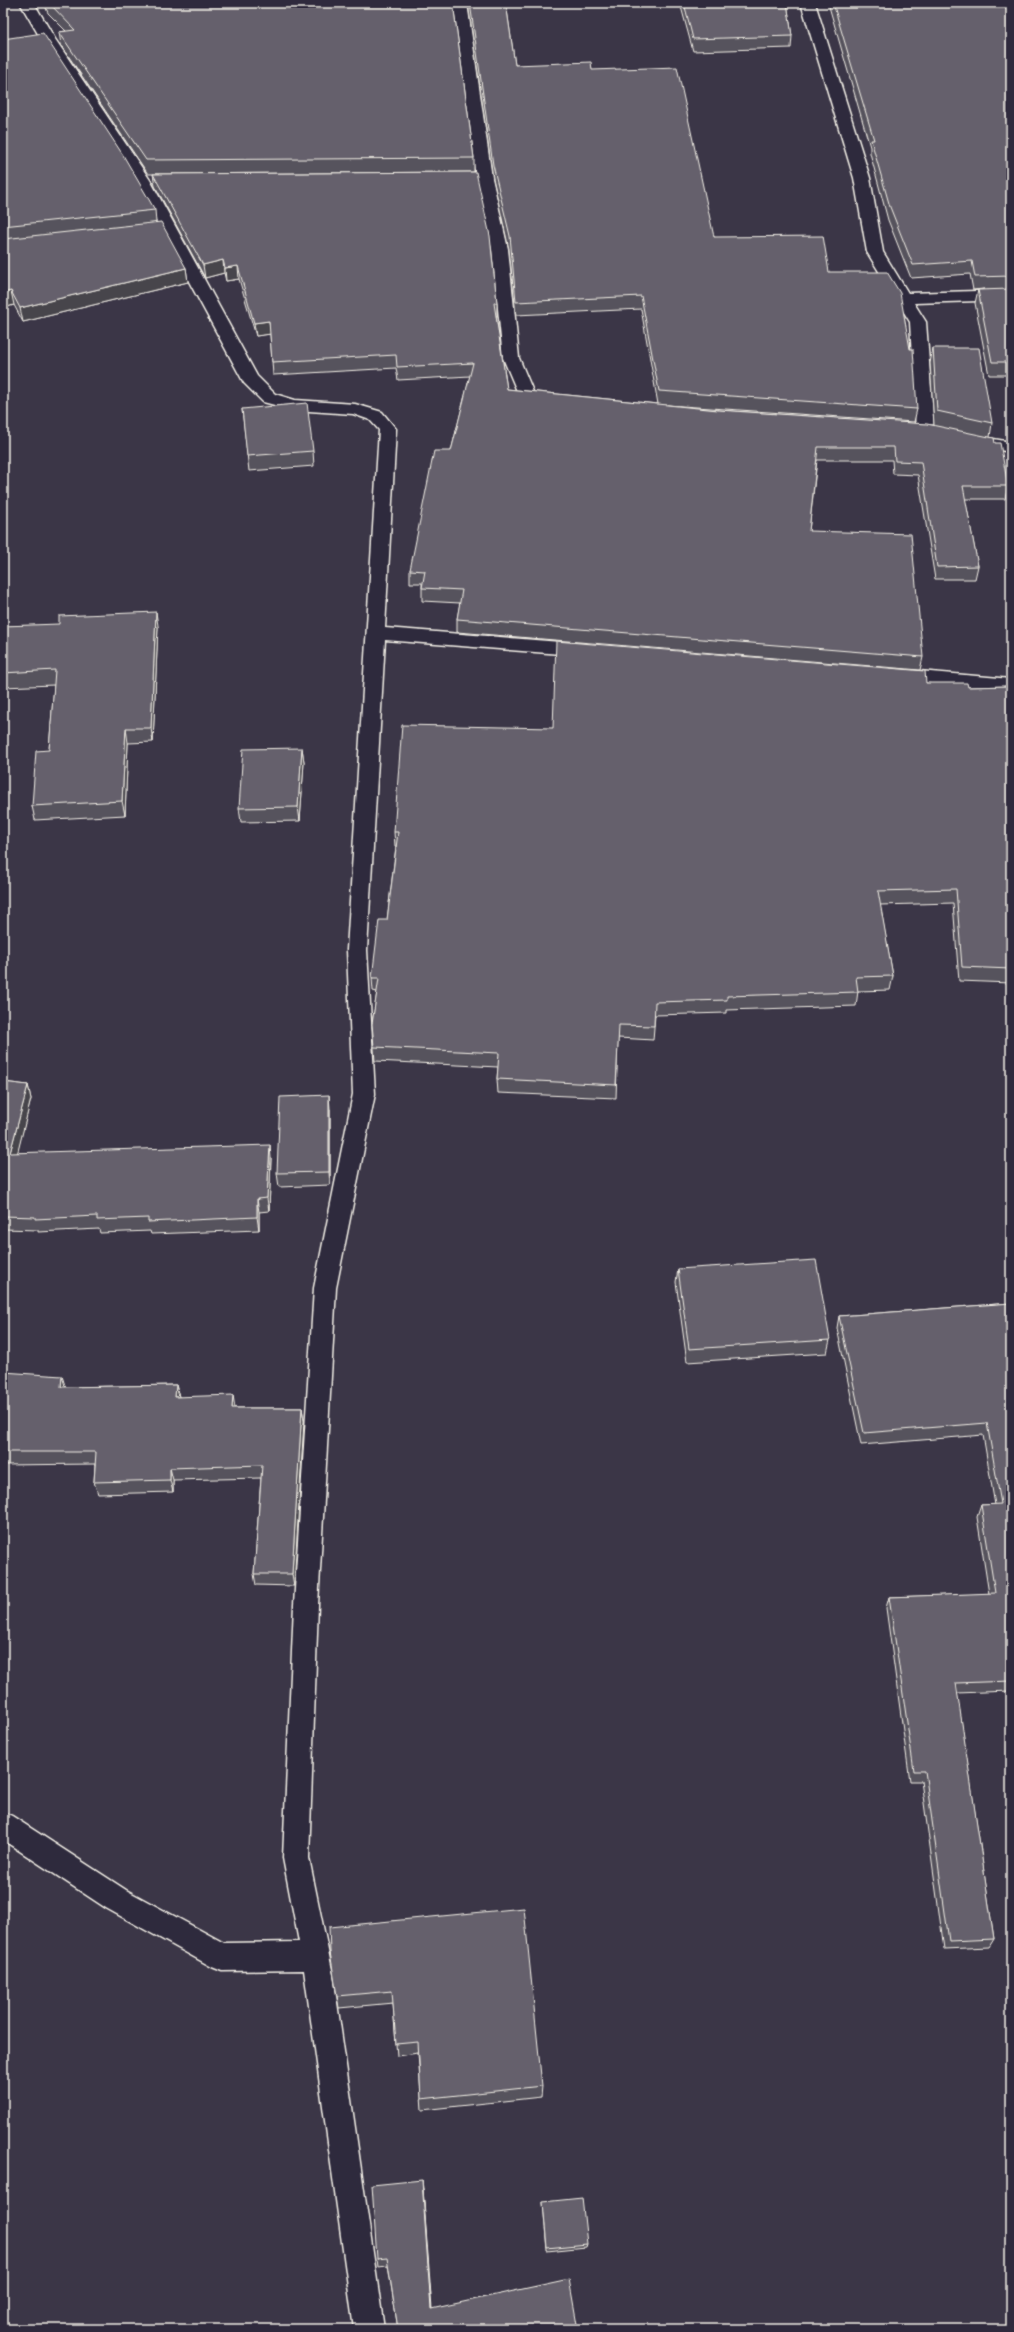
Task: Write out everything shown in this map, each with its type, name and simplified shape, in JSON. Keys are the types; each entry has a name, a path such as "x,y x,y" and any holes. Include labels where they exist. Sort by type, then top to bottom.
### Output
{"street":[{"path":"28,3 48,39 150,180 161,230 250,379 268,398 294,405 355,409 376,416 388,429 357,950 364,1094 325,1288 306,1605 296,1858 316,1956 369,2329"},
{"path":"460,3 484,178 500,249 512,358 528,399 568,402"},
{"path":"808,3 862,178 875,252 918,322 931,432 1011,447"},
{"path":"468,178 484,178"},
{"path":"904,298 1011,295"},
{"path":"376,633 602,651"},
{"path":"876,673 1011,685"},
{"path":"3,1825 116,1898 222,1957 316,1956"}],"building":[{"path":"49,3 453,3 474,158 146,160 59,32 75,30"},
{"path":"470,3 506,3 515,65 591,62 592,70 677,67 714,237 823,236 829,272 887,272 900,293 910,349 913,349 917,409 659,391 641,296 516,302 510,236 493,165"},
{"path":"684,3 787,3 792,36 693,39"},
{"path":"833,3 1011,3 1011,276 975,277 972,261 913,265 890,207 871,140 874,140"},
{"path":"43,33 123,155 155,210 3,226 3,39"},
{"path":"476,172 490,236 497,303 494,303 507,389 718,410 927,424 994,438 995,443 1000,443 1008,486 963,486 978,566 937,567 921,462 895,461 894,447 818,447 809,531 911,534 923,657 457,619 462,590 422,588 425,571 410,570 434,451 451,451 473,363 397,367 396,355 272,362 269,321 254,323 238,266 225,268 223,260 203,265 153,174"},
{"path":"161,222 186,268 20,308 11,291 3,293 3,239"},
{"path":"1011,289 1011,362 992,362 978,290"},
{"path":"933,348 979,348 992,423 937,411"},
{"path":"307,403 313,451 247,456 242,409"},
{"path":"156,612 151,728 126,728 122,801 32,806 36,751 49,750 55,670 3,673 3,626 59,624 59,616"},
{"path":"556,641 925,671 926,683 967,683 968,687 1011,686 1011,969 962,967 956,889 878,891 893,976 856,977 858,992 727,996 727,1000 655,1002 654,1026 619,1025 616,1085 497,1079 499,1053 374,1047 372,1024 379,978 372,978 379,920 387,920 398,832 394,832 402,725 553,728"},
{"path":"302,748 298,807 239,808 243,749"},
{"path":"3,1082 28,1085 10,1153 270,1145 267,1198 257,1199 257,1217 148,1222 148,1218 97,1220 97,1216 35,1219 35,1217 3,1216"},
{"path":"329,1095 329,1172 277,1173 280,1097"},
{"path":"816,1260 830,1340 689,1349 678,1269"},
{"path":"1011,1303 1011,1681 956,1683 994,1939 949,1941 925,1771 914,1771 889,1597 995,1593 981,1505 1001,1504 987,1423 864,1433 839,1316"},
{"path":"3,1372 62,1376 61,1387 176,1385 175,1397 233,1395 232,1408 302,1408 292,1574 254,1574 262,1465 170,1468 170,1480 94,1482 96,1452 3,1452"},
{"path":"524,1908 542,2086 421,2099 418,2042 396,2044 392,1991 337,1996 330,1952 329,1927"},
{"path":"422,2180 431,2309 569,2279 577,2324 557,2329 398,2329 387,2258 377,2259 372,2185"},
{"path":"582,2198 587,2244 547,2248 543,2202"}]}
